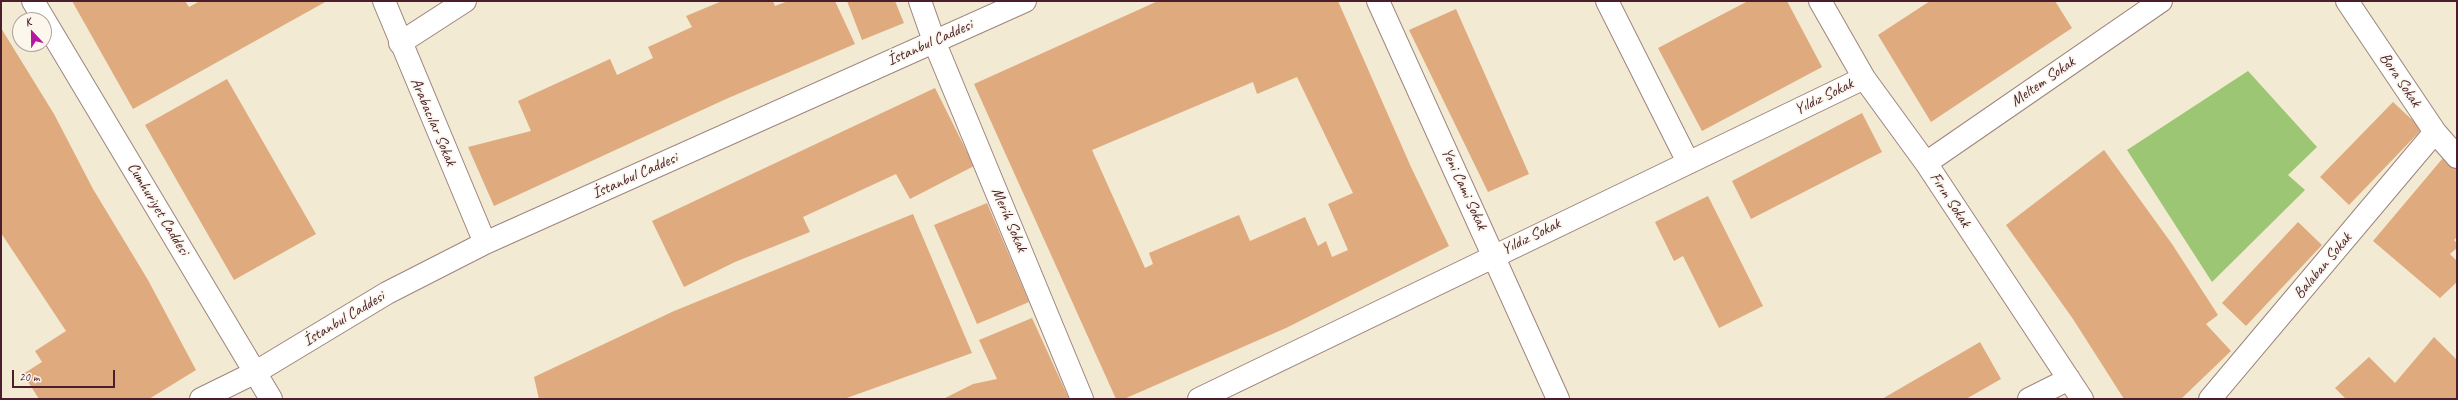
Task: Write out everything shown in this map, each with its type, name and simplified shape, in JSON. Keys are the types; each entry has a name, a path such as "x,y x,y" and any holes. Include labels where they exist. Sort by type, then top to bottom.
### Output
{"street":[{"name":"Cumhuriyet Caddesi","path":"32,1 271,399"},
{"name":"Arabacılar Sokak","path":"384,1 400,43 485,243"},
{"path":"400,43 466,1"},
{"name":"Merih Sokak","path":"920,1 934,41 1082,399"},
{"name":"İstanbul Caddesi","path":"201,399 256,372 387,293 485,243 1025,1"},
{"name":"Yeni Cami Sokak","path":"1378,1 1558,399"},
{"path":"1607,1 1688,162"},
{"name":"Fırın Sokak","path":"1820,1 1864,78 1926,163 2082,399"},
{"name":"Meltem Sokak","path":"1926,163 2161,1"},
{"name":"Bora Sokak","path":"2347,1 2435,132 2457,157"},
{"name":"Yıldız Sokak","path":"1199,399 1494,255 1864,78"},
{"name":"Balaban Sokak","path":"2210,399 2435,132"},
{"path":"2029,399 2069,379"}],"green space":[{"path":"2248,71 2317,147 2288,175 2305,190 2212,282 2127,150"}],"building":[{"path":"72,1 185,1 189,7 200,1 327,1 133,109"},
{"path":"722,1 773,1 775,6 788,1 835,1 855,44 726,99 494,206 468,147 531,131 518,101 610,59 617,75 653,58 648,47 692,27 686,16"},
{"path":"847,1 895,1 904,23 862,40"},
{"path":"1158,1 1338,1 1411,167 1449,246 1286,328 1124,399 1116,399 974,84","holes":["1297,77 1353,193 1328,204 1348,250 1332,257 1326,241 1318,246 1305,217 1250,241 1239,215 1149,253 1153,264 1145,268 1092,150 1253,82 1257,94"]},
{"path":"1748,1 1787,1 1822,67 1702,131 1658,48"},
{"path":"1930,1 2055,1 2072,28 1931,122 1878,35"},
{"path":"1456,9 1529,174 1488,192 1409,30"},
{"path":"1,28 12,46 12,52 16,52 54,114 93,189 148,280 196,370 149,399 39,399 23,374 42,362 35,351 66,331 1,233"},
{"path":"227,79 316,234 234,280 145,125"},
{"path":"935,88 974,166 910,199 896,174 803,217 810,232 735,262 684,287 652,221"},
{"path":"2393,102 2422,129 2349,205 2320,177"},
{"path":"1862,113 1882,152 1751,219 1732,181"},
{"path":"2104,150 2172,244 2218,315 2206,324 2231,351 2181,399 2124,399 2073,319 2006,225"},
{"path":"2448,152 2457,162 2457,237 2454,240 2457,243 2457,248 2450,254 2457,261 2457,282 2440,298 2373,241"},
{"path":"1708,196 1763,306 1719,328 1683,256 1674,261 1655,222"},
{"path":"987,203 1029,302 977,324 934,225"},
{"path":"913,214 972,353 844,399 539,399 534,377 674,311"},
{"path":"2298,222 2322,245 2246,326 2222,303"},
{"path":"1032,318 1069,399 943,399 973,384 997,379 979,340"},
{"path":"2434,337 2457,360 2457,399 2346,399 2335,388 2369,357 2395,383"},
{"path":"1980,342 2001,379 1966,399 1882,399"}]}
